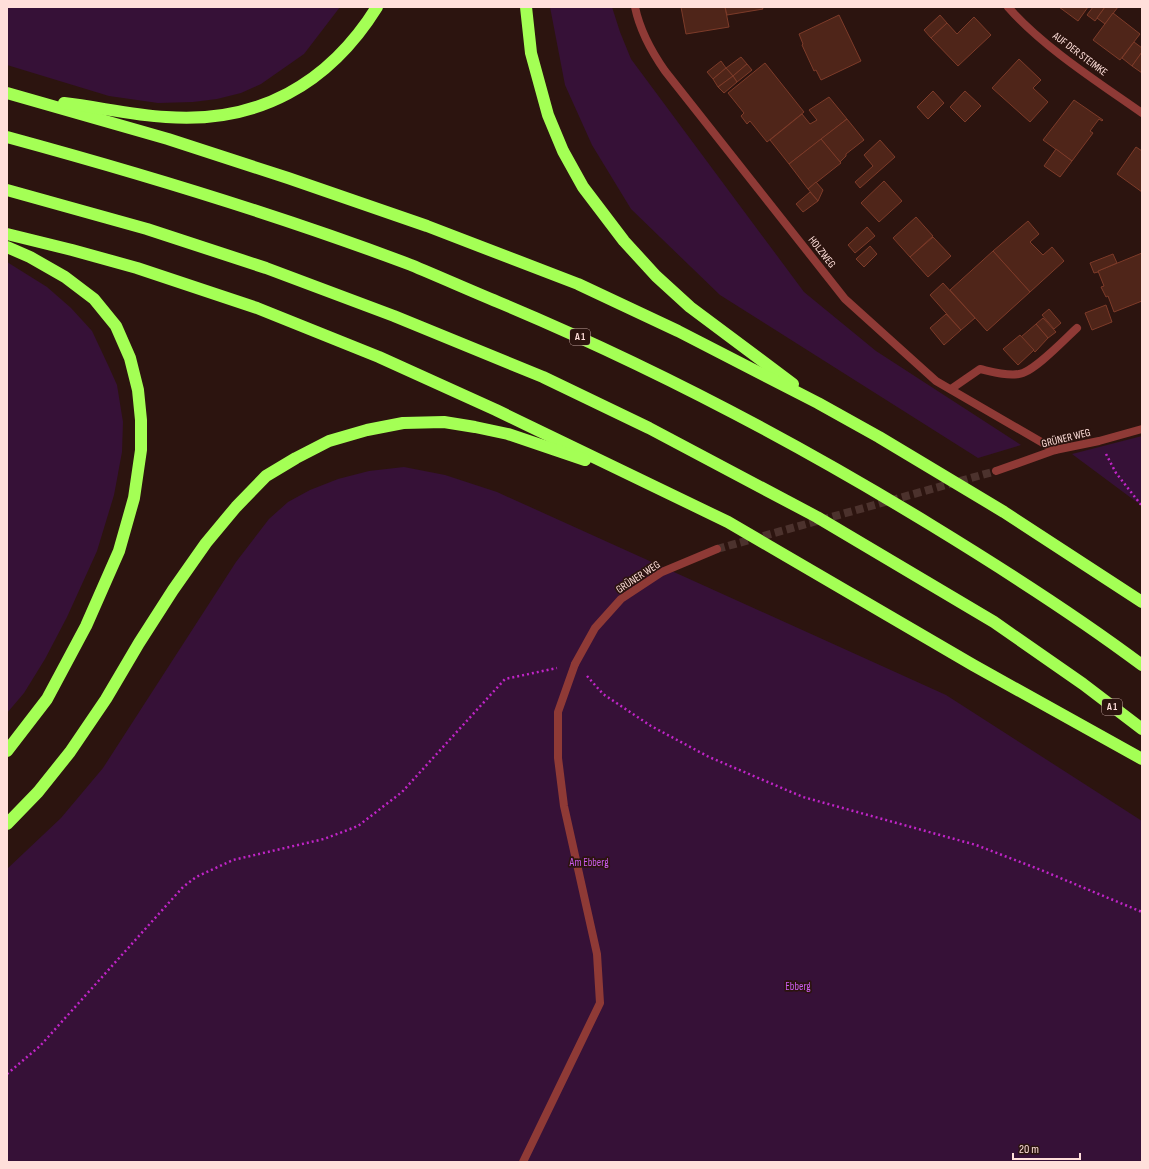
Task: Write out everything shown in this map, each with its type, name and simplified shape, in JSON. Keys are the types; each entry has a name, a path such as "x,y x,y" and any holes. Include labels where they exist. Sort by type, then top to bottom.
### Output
{"highway":[{"path":"28,98 95,106 126,113 166,118 223,116 248,110 271,102 298,88 322,72 346,48 369,20 377,7"},
{"path":"526,7 531,53 548,115 563,151 583,187 600,210 624,241 656,276 690,307 818,402"},
{"path":"7,93 168,139 288,178 441,232 578,284 678,331 818,402 879,436 1004,512 1142,602"},
{"name":"A 1","path":"7,137 159,180 277,218 413,266 567,331 667,378 736,413 864,484 1020,579 1107,638 1142,664"},
{"name":"A 1","path":"7,190 147,229 266,268 394,316 543,377 649,428 817,517 994,622 1083,684 1142,729"},
{"path":"7,234 137,268 257,308 379,357 496,410 728,522 966,661 1142,760"},
{"path":"7,247 30,257 65,277 94,299 116,326 130,358 138,390 141,420 141,450 134,498 119,551 86,626 47,699 7,751"},
{"path":"7,824 38,792 70,752 106,699 139,643 173,590 206,543 236,507 266,476 296,458 329,440 367,430 403,423 444,422 508,434 632,475"}],"street":[{"name":"HOLZWEG","path":"635,7 643,34 651,51 665,71 846,299 936,381 1055,450"},
{"name":"AUF DER STEIMKE","path":"1008,7 1017,17 1054,49 1142,113"},
{"path":"951,389 980,369 1008,375 1021,374 1034,367 1077,328"},
{"name":"GRÜNER WEG","path":"996,471 1055,450 1099,441 1142,429"},
{"name":"GRÜNER WEG","path":"523,1162 600,1003 597,954 564,806 558,758 558,712 575,664 595,628 621,600 662,572 717,549"}],"path":[{"path":"1099,441 1116,473 1142,506"},
{"path":"7,1074 40,1046 183,887 196,877 233,860 324,839 358,826 402,792 505,679 575,664 603,694 651,726 709,757 803,796 976,845 1142,912"}],"green space":[{"path":"7,7 340,7 304,54 261,84 241,93 217,99 193,102 158,103 109,96 7,65"},
{"path":"550,7 612,7 631,59 804,292 876,351 1021,445 978,458 720,295 631,209 592,145 565,85"},
{"path":"7,262 47,287 71,308 92,331 117,385 123,422 122,452 114,495 97,551 67,617 45,659 24,693 7,713"},
{"path":"1142,436 1142,506 1072,454"},
{"name":"Am Ebberg","path":"404,467 445,475 497,492 946,695 1142,821 1142,1162 7,1162 7,869 61,818 103,768 236,562 269,519 288,502 310,490 338,479 369,471"}],"building":[{"path":"681,7 725,7 729,27 686,34"},
{"path":"725,7 762,7 763,9 727,15"},
{"path":"1059,7 1088,7 1078,21"},
{"path":"1093,7 1105,7 1095,21 1087,15"},
{"path":"1105,7 1118,7 1105,24 1097,18"},
{"path":"1113,13 1140,34 1120,60 1093,40"},
{"path":"839,15 861,61 821,80 816,70 814,71 802,45 803,44 799,34"},
{"path":"940,15 947,23 931,38 924,30"},
{"path":"974,17 991,35 958,66 931,38 947,23 957,34"},
{"path":"1134,42 1142,48 1142,52 1132,66 1122,58"},
{"path":"1142,52 1142,73 1132,66"},
{"path":"741,57 747,64 733,76 726,68"},
{"path":"1019,59 1041,80 1033,88 1048,102 1030,122 992,88"},
{"path":"721,61 726,68 713,79 707,72"},
{"path":"765,63 804,112 767,142 750,121 747,124 741,116 744,113 728,93"},
{"path":"747,64 752,70 737,82 733,76"},
{"path":"726,68 733,76 718,87 713,79"},
{"path":"733,76 737,82 724,93 718,87"},
{"path":"933,91 944,103 928,119 917,107"},
{"path":"965,91 981,106 965,122 950,107"},
{"path":"829,97 847,119 789,164 770,140 802,114 810,124 817,120 809,110"},
{"path":"1074,100 1103,120 1102,121 1099,119 1090,131 1093,133 1072,161 1043,140"},
{"path":"847,119 864,140 846,154 840,162 821,139"},
{"path":"821,139 841,163 808,189 789,164"},
{"path":"880,140 895,157 860,188 855,182 873,166 864,155"},
{"path":"1136,147 1142,151 1142,192 1117,174"},
{"path":"1056,149 1072,161 1060,177 1044,166"},
{"path":"884,181 902,201 879,222 861,203"},
{"path":"816,182 823,190 818,201 808,189"},
{"path":"810,192 818,201 803,212 796,204"},
{"path":"916,217 933,236 910,257 893,238"},
{"path":"1028,221 1039,234 1030,242 1043,255 1052,247 1064,261 1030,292 993,251"},
{"path":"867,227 875,236 855,253 848,245"},
{"path":"933,237 951,256 928,277 910,257"},
{"path":"870,246 877,254 864,267 856,259"},
{"path":"993,251 1030,292 987,331 950,290"},
{"path":"1142,253 1142,301 1114,312 1108,296 1106,297 1101,287 1104,286 1098,271"},
{"path":"1113,254 1117,263 1094,273 1090,263"},
{"path":"943,283 975,318 961,330 930,295"},
{"path":"1106,305 1112,322 1092,330 1085,313"},
{"path":"1049,309 1061,323 1054,329 1042,315"},
{"path":"946,314 961,330 944,345 930,328"},
{"path":"1043,318 1056,332 1048,338 1036,324"},
{"path":"1036,324 1048,338 1035,352 1021,337"},
{"path":"1020,335 1034,350 1018,365 1003,349"}],"tunnel":[{"path":"717,549 996,471"}],"park label":[{"name":"Ebberg","path":"798,986"}]}
